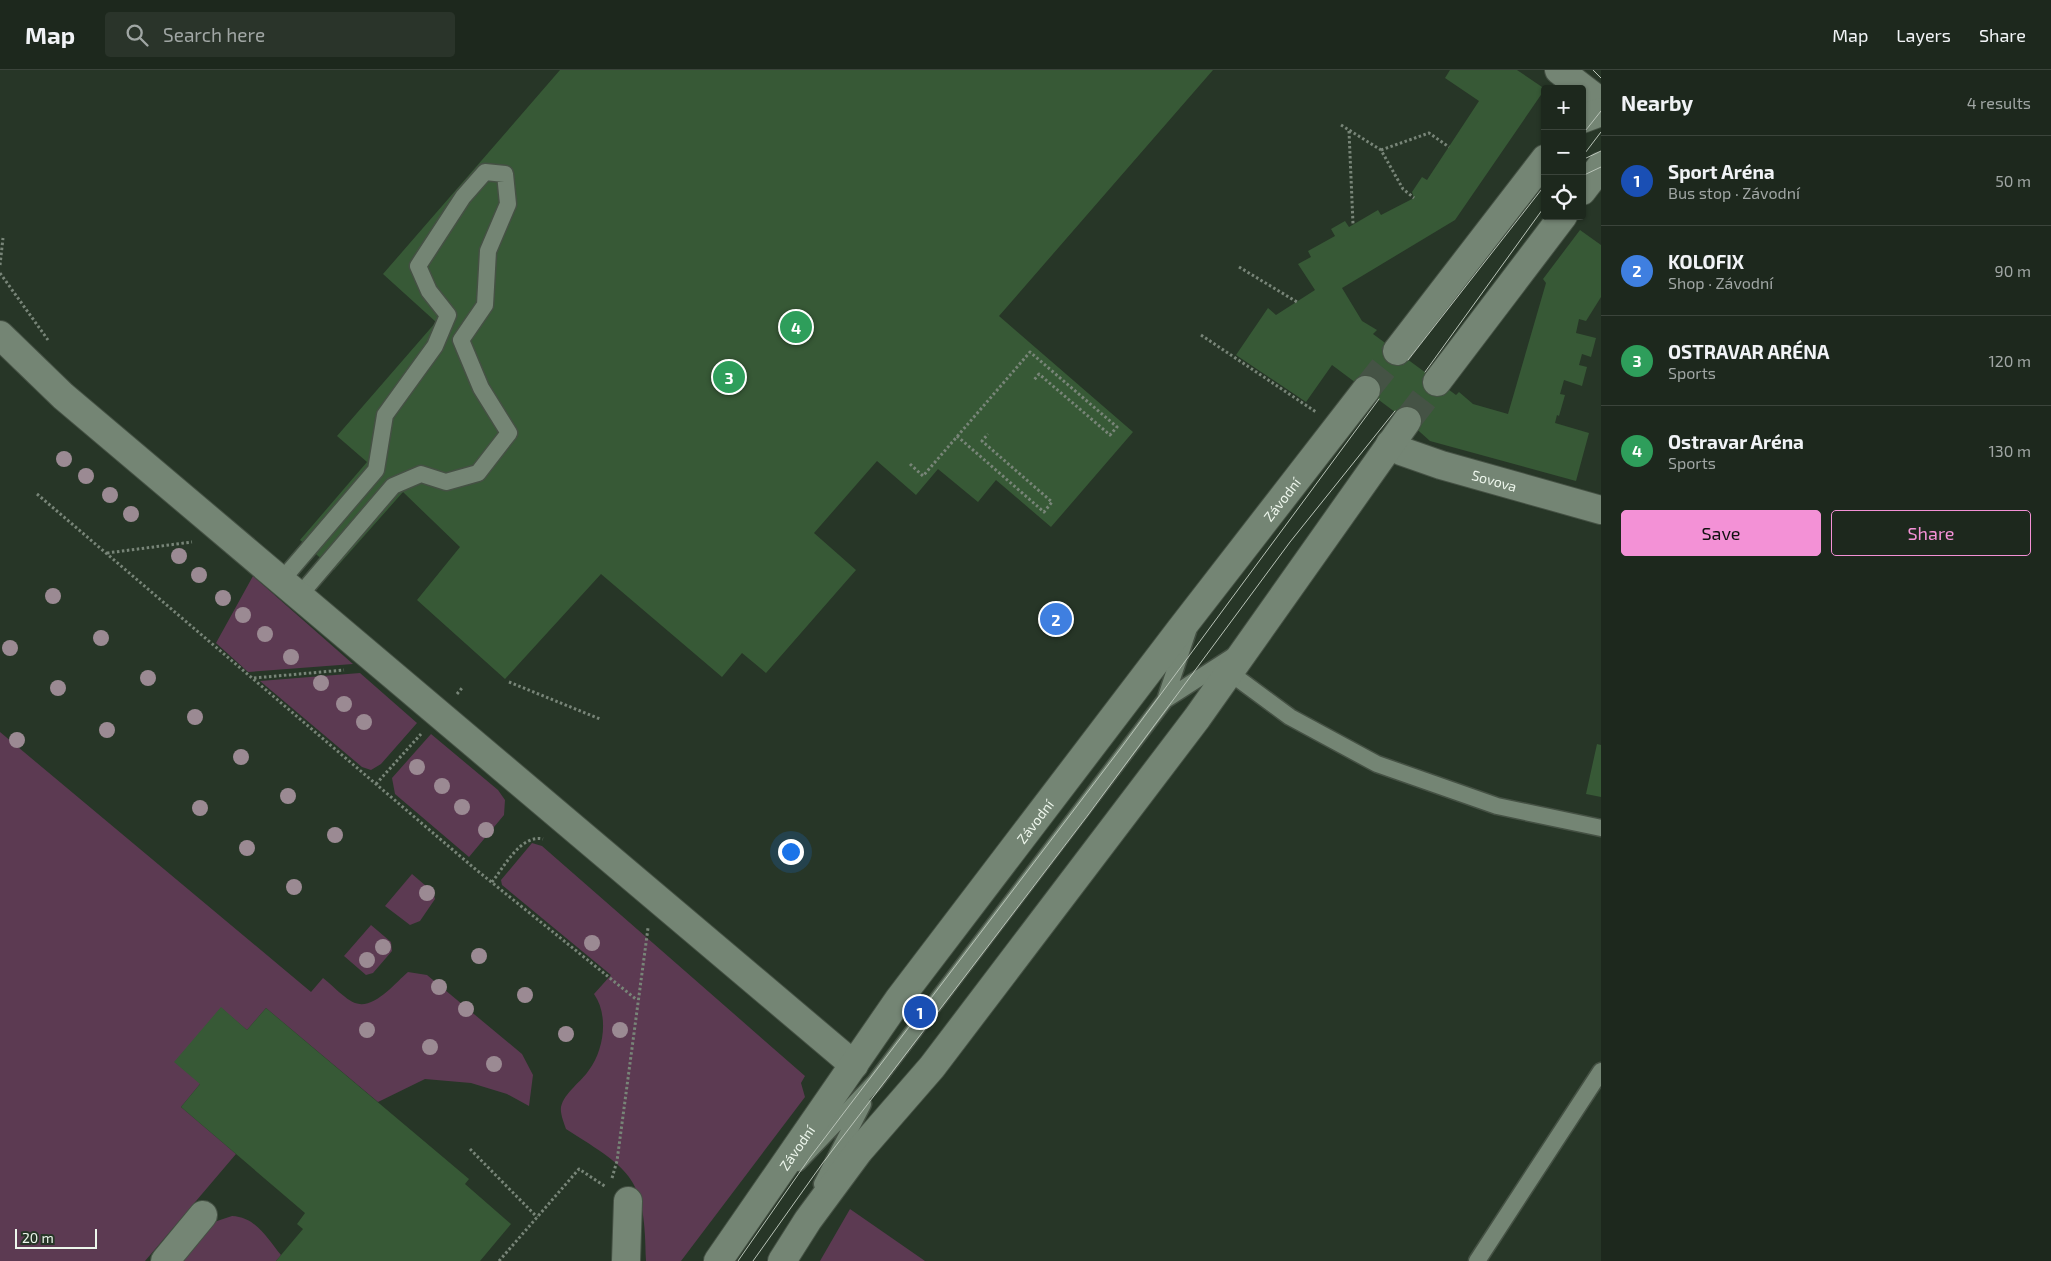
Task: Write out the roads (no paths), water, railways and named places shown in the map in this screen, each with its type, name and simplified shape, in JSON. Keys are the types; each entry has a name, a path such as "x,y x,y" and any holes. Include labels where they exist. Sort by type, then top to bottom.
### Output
{"street":[{"path":"1558,70 1566,85"},
{"path":"1558,70 1601,102"},
{"path":"1586,118 1601,112"},
{"path":"1397,351 1541,164"},
{"path":"1586,186 1601,166"},
{"path":"1586,197 1601,188"},
{"path":"1438,382 1561,220"},
{"path":"0,335 64,396 230,538 854,1065"},
{"name":"Závodní","path":"718,1261 899,998 1195,610 1366,390"},
{"path":"787,1253 859,1151 936,1062 1192,725 1407,421"},
{"name":"Sovova","path":"1390,444 1401,451 1441,465 1601,510"},
{"path":"626,1261 628,1201"},
{"path":"165,1261 203,1215"}],"lane":[{"path":"486,172 505,174 508,204 488,251 485,305 461,340 481,388 509,433 478,473 446,482 421,474 393,486 290,588 376,470 385,414 435,346 448,315 429,291 418,266 463,197 486,172"},
{"path":"756,1208 875,1082 1165,700 1195,610"},
{"path":"1165,700 1245,648"},
{"path":"1229,672 1290,717 1377,764 1497,806 1601,828"},
{"path":"1477,1261 1601,1071"},
{"path":"787,1253 852,1123 875,1082"}],"tunnel":[{"path":"1366,390 1397,351"},
{"path":"1407,421 1437,382"}],"tram line":[{"path":"1593,70 1601,78"},
{"path":"1586,130 1601,111"},
{"path":"1586,152 1601,132"},
{"path":"1586,158 1601,151"},
{"path":"1584,175 1601,167"},
{"path":"1408,360 1541,190"},
{"path":"1425,372 1541,212"},
{"path":"738,1261 811,1156 1121,748 1379,399"},
{"path":"753,1261 822,1164 1088,815 1290,542 1395,411"}],"place":[{"name":"Ostravar Aréna","path":"796,327"},
{"name":"OSTRAVAR ARÉNA","path":"729,377"},
{"name":"KOLOFIX","path":"1056,619"},
{"name":"Sport Aréna","path":"920,1012"}]}
